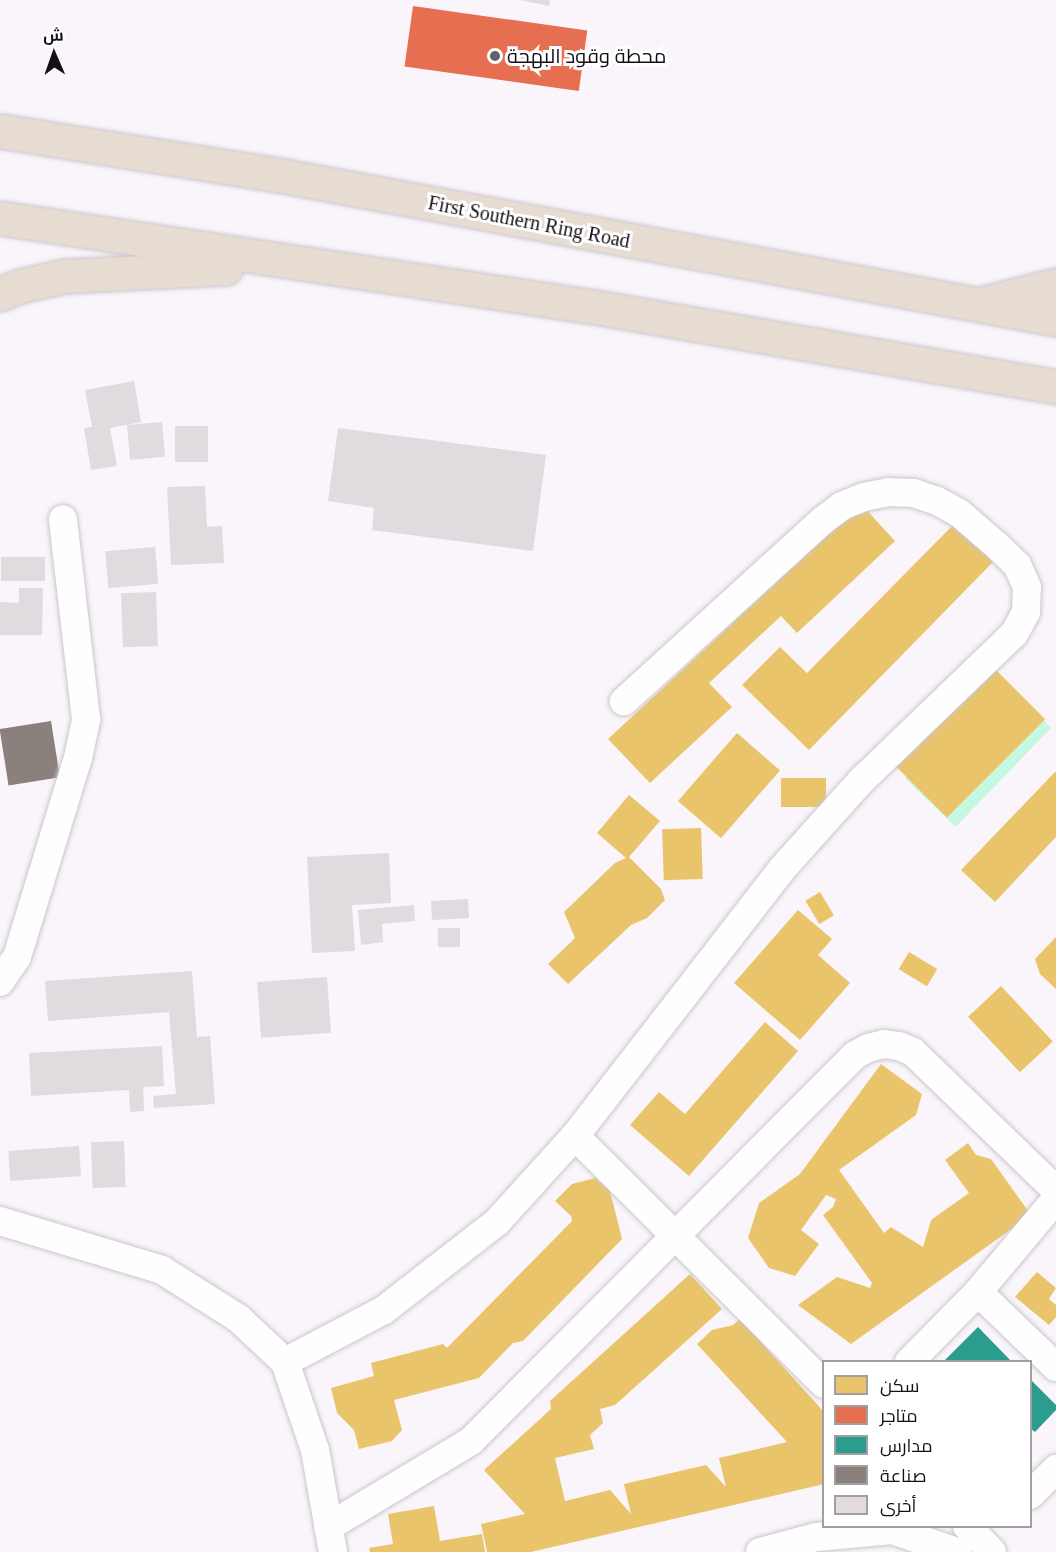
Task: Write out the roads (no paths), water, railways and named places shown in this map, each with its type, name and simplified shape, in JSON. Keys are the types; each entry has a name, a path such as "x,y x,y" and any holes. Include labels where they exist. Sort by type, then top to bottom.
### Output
{"highway":[{"name":"First Southern Ring Road","path":"0,131 284,176 1056,319"},
{"path":"0,218 301,265 595,307 1056,387"},
{"path":"0,294 20,286 64,276 301,265"},
{"path":"976,306 1056,285"}],"street":[{"path":"285,1362 384,1310 497,1222 575,1136 782,869 861,781 1014,634 1026,612 1027,588 1017,566 996,545 958,513 937,501 914,494 889,492 864,496 842,506 822,521 624,701"},
{"path":"0,982 17,957 78,758 86,719 63,519"},
{"path":"0,1221 162,1270 238,1318 285,1362 315,1450 331,1540 471,1441 677,1237 855,1055 868,1048 884,1044 899,1046 925,1062 1056,1190"},
{"path":"575,1136 822,1382"},
{"path":"911,1360 978,1292 1056,1199"},
{"path":"978,1292 1056,1367"},
{"path":"1032,1494 1056,1469"},
{"path":"760,1552 816,1537 892,1530 957,1552"}],"place":[{"name":"محطة وقود البهجة","path":"495,56"}]}
